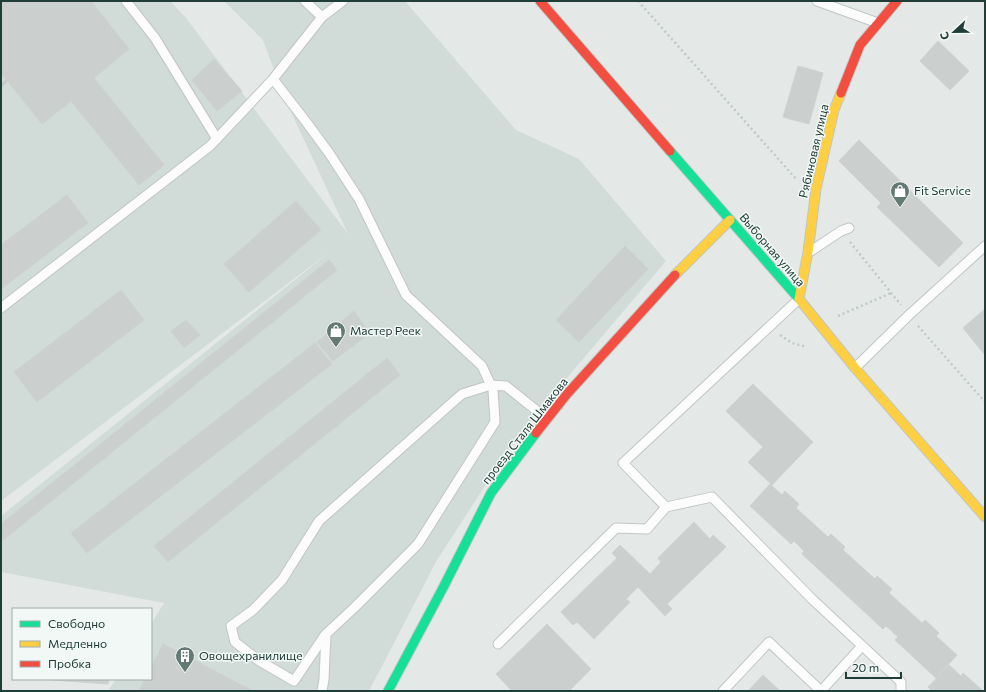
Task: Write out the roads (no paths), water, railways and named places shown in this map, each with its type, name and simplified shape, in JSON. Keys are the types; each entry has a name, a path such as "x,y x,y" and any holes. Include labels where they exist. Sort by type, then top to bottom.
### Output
{"street":[{"name":"Выборная улица","path":"540,1 799,299 855,368 985,517"},
{"name":"Рябиновая улица","path":"799,299 808,252 816,189 834,110 860,45 897,1"},
{"name":"проезд Сталя Шмакова","path":"388,691 492,493 567,394 670,280 730,220"}],"lane":[{"path":"126,1 154,38 217,139"},
{"path":"305,1 322,18"},
{"path":"1,308 210,146 273,79 322,18 343,1"},
{"path":"817,1 878,23"},
{"path":"273,79 329,153 359,199 406,295 482,366 491,385 493,390 495,422 418,544 326,634 294,681 258,660 235,642 231,626 253,610 282,580 319,521 462,394 491,385 506,386 547,419"},
{"path":"808,252 841,231 849,228"},
{"path":"855,368 909,315 985,246"},
{"path":"666,506 623,463 799,299"},
{"path":"498,644 616,528 647,530 666,506 712,497 812,599 901,682 901,691"},
{"path":"322,691 326,634"},
{"path":"723,691 769,642 821,691 862,646"}],"railway":[{"path":"1,86 7,80"}],"place":[{"name":"Fit Service","path":"900,208"},
{"name":"Мастер Реек","path":"336,348"},
{"name":"Овощехранилище","path":"185,673"}]}
